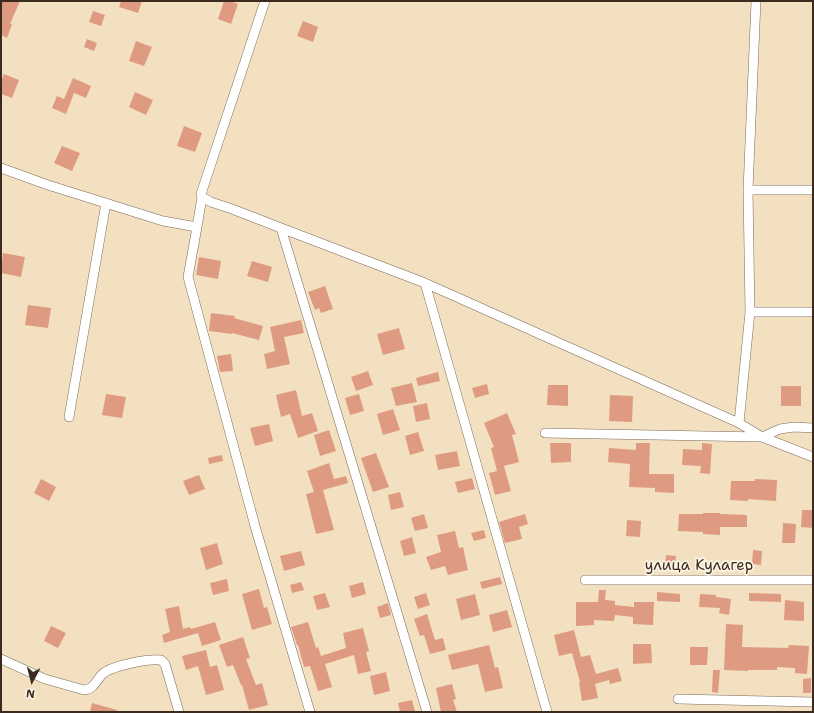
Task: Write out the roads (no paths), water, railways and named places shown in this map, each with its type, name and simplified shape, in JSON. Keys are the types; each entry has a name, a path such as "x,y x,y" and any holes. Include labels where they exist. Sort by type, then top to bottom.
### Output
{"street":[{"path":"265,1 201,194 202,197 188,277 255,526 310,712"},
{"path":"739,423 750,312 748,190 756,1"},
{"path":"1,168 48,185 162,221 196,227"},
{"path":"748,190 813,190"},
{"path":"202,197 211,202 424,283 739,423 762,437 813,457"},
{"path":"69,417 106,203"},
{"path":"281,228 427,712"},
{"path":"424,283 544,711"},
{"path":"750,312 813,312"},
{"path":"545,433 762,437 780,429 794,427 813,428"},
{"name":"улица Кулагер","path":"586,580 813,580"},
{"path":"1,659 45,679 84,690 89,690 94,686 102,674 109,670 135,663 161,660 165,664 178,712"},
{"path":"678,700 813,702"}]}
